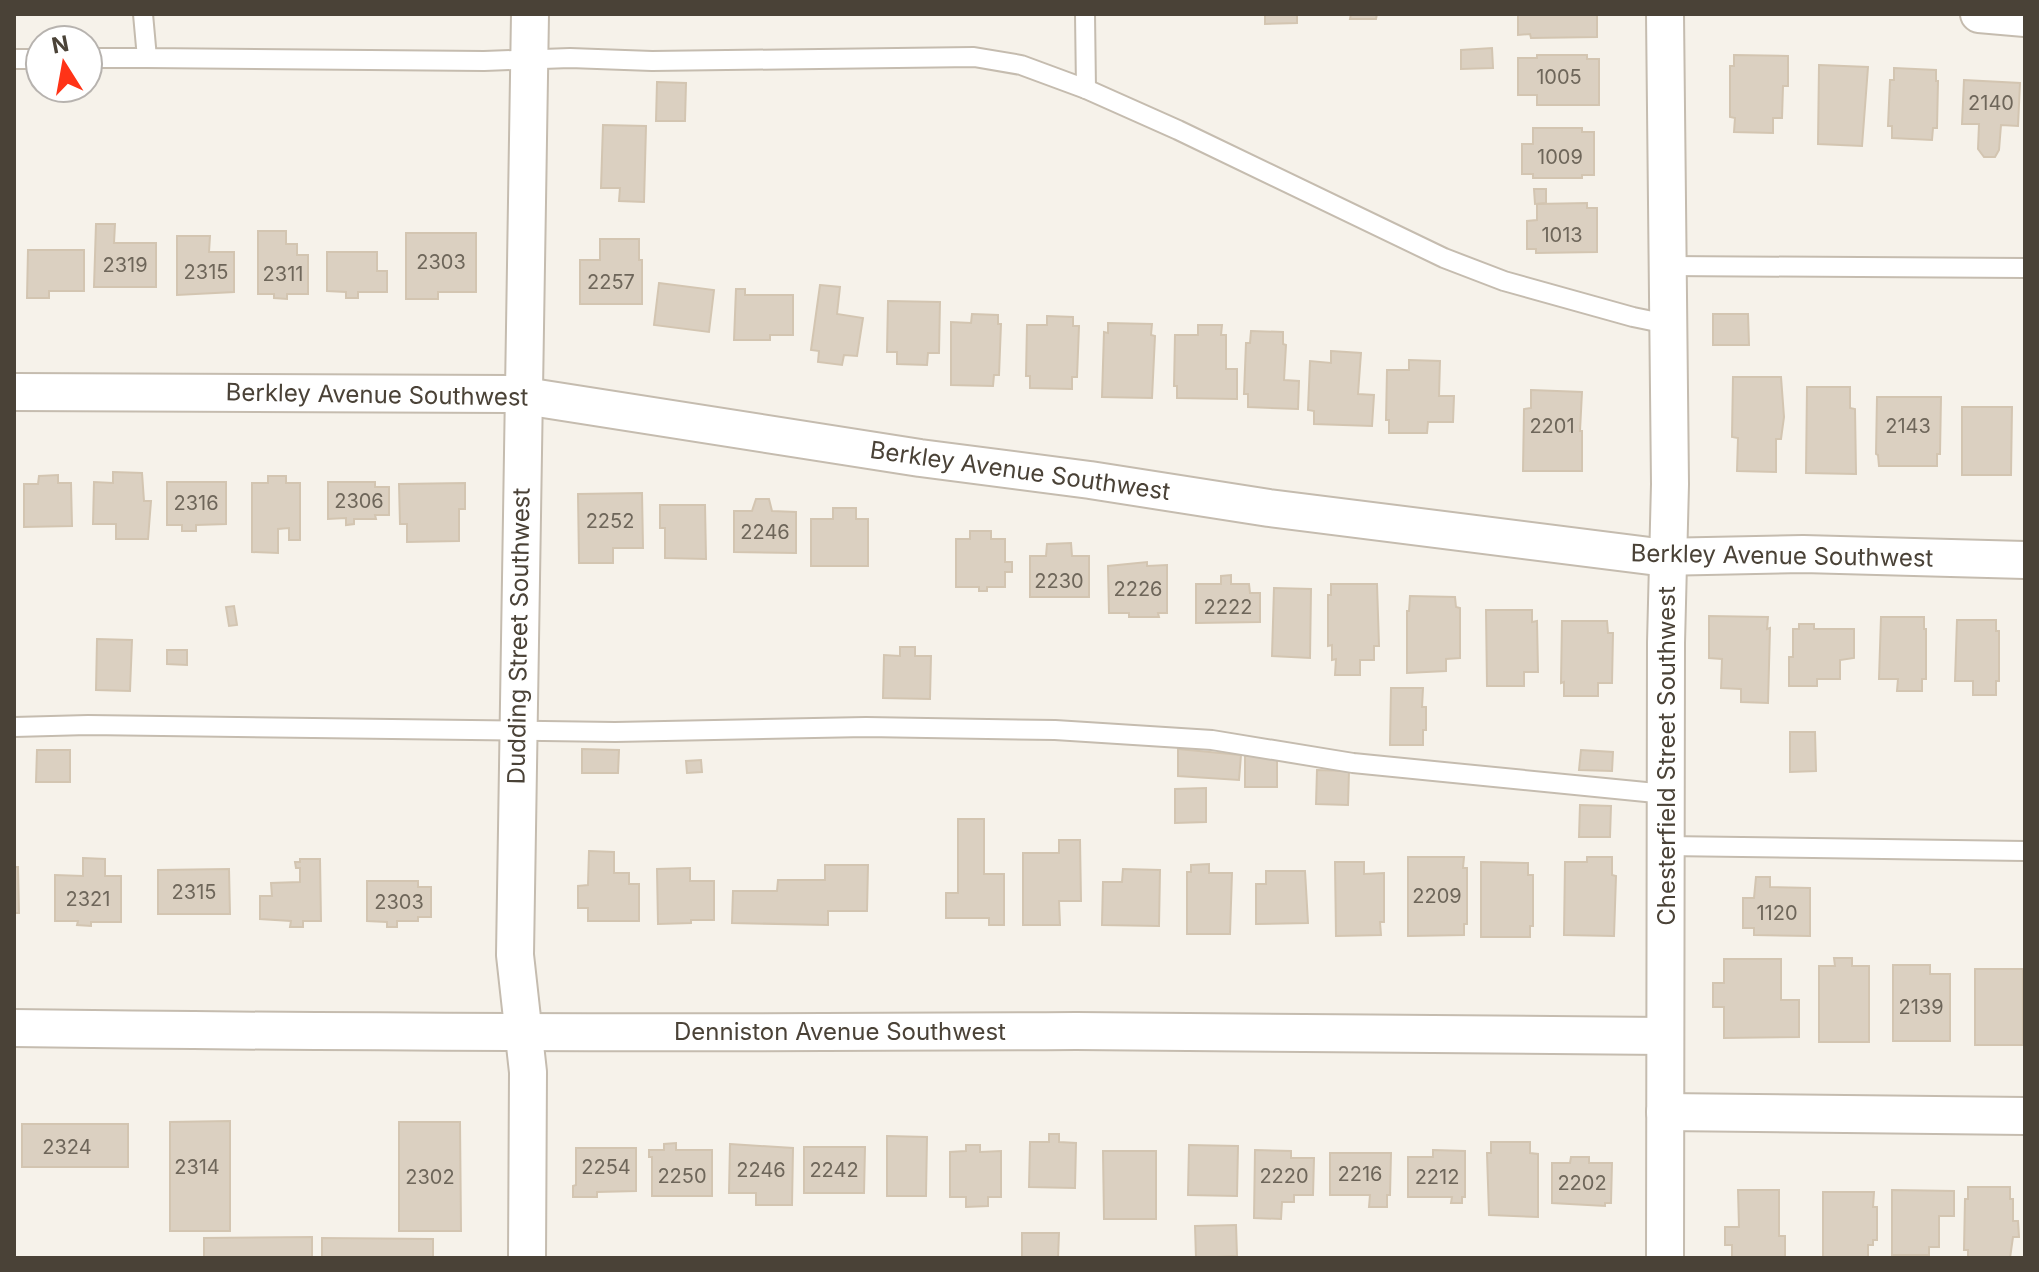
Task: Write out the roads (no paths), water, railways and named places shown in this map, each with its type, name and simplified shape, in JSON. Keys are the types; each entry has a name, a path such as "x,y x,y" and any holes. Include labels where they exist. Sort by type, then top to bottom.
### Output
{"street":[{"name":"Dudding Street Southwest","path":"527,1258 528,1072 515,955 530,14"},
{"name":"Chesterfield Street Southwest","path":"1665,14 1670,484 1665,1258"},
{"path":"1979,14 2025,18"},
{"name":"Berkley Avenue Southwest","path":"14,392 524,396 920,458 1269,508 1668,557 1803,554 2025,560"},
{"name":"Denniston Avenue Southwest","path":"14,1028 334,1033 894,1034 1079,1031 1665,1036"},
{"path":"1665,1112 2025,1116"}],"lane":[{"path":"143,14 147,58"},
{"path":"1085,14 1086,89"},
{"path":"104,58 864,60 974,57 1021,65 1086,89 1444,258 1504,281 1667,324"},
{"path":"1667,266 2025,268"},
{"path":"14,727 615,732 866,727 1055,730 1212,740 1353,763 1666,794"},
{"path":"1666,846 1932,847 2025,851"}]}
